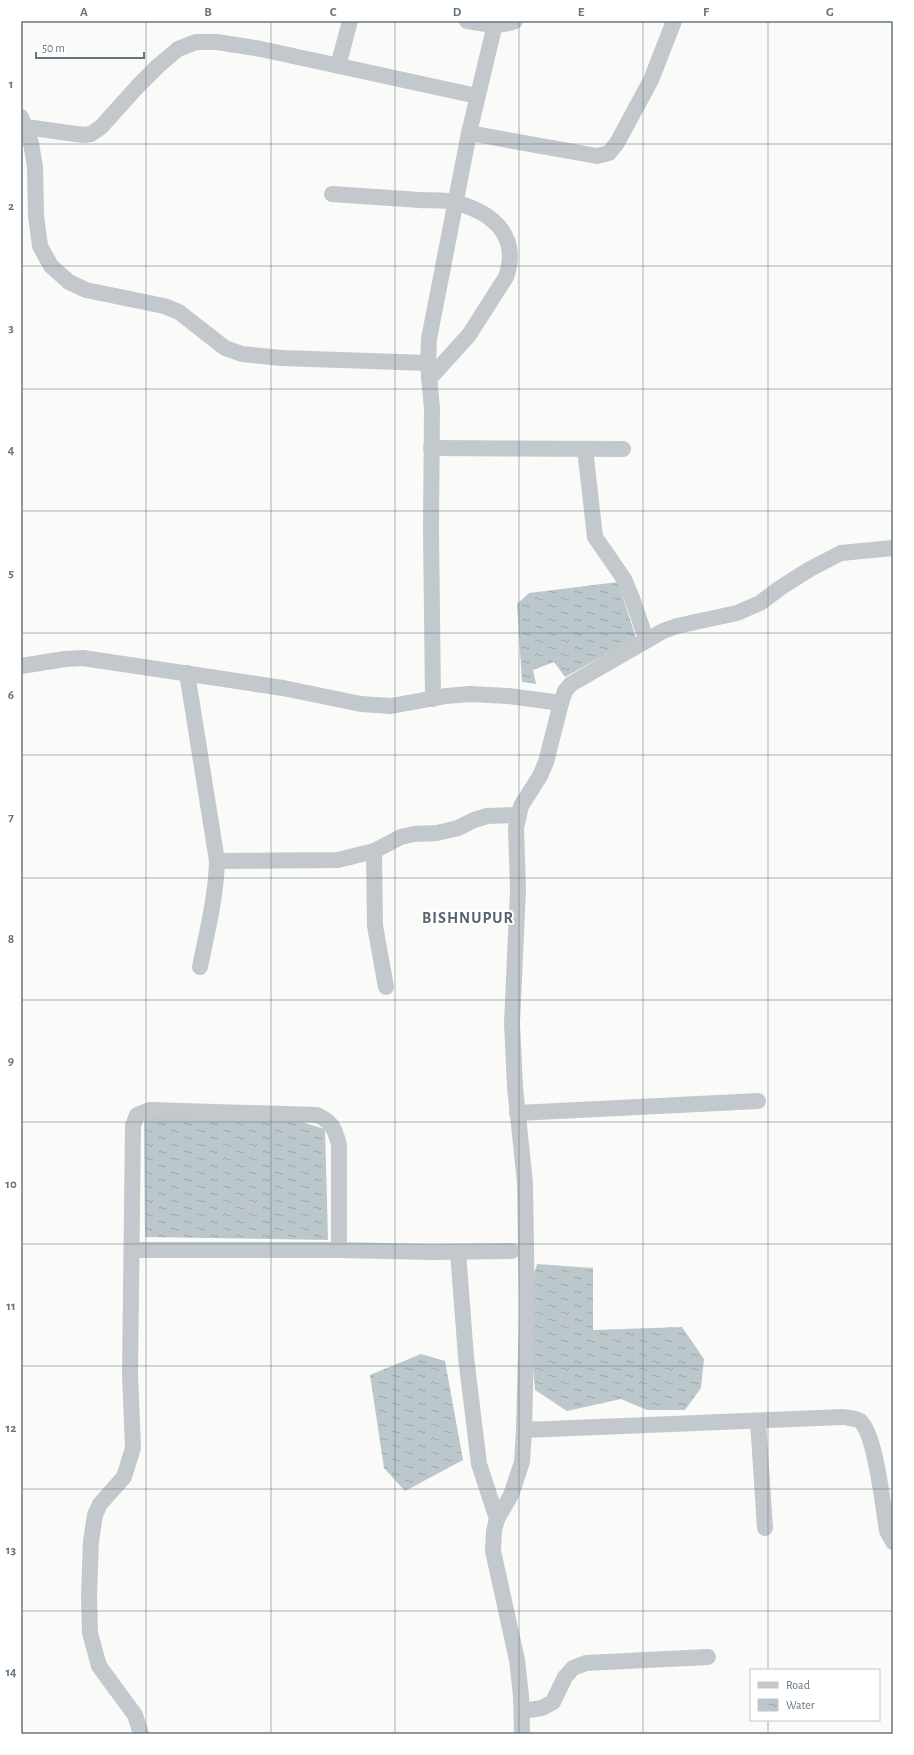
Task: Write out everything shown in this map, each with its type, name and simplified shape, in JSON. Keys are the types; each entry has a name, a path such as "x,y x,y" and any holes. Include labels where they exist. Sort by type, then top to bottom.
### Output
{"street":[{"path":"338,66 350,21"},
{"path":"467,21 481,24 507,24 516,21"},
{"path":"469,133 597,156 609,153 617,143 651,80 674,21"},
{"path":"434,698 431,448 432,409 428,363 429,339 469,133 495,24"},
{"path":"428,363 282,358 242,354 225,348 179,312 164,306 86,290 69,282 52,266 40,246 36,216 35,167 24,122 83,135 91,134 101,128 158,66 178,49 196,42 217,42 261,49 477,96"},
{"path":"332,194 456,202 486,215 499,226 507,236 510,251 510,267 506,277 469,335 429,379"},
{"path":"431,448 623,448"},
{"path":"585,449 595,537 624,578 646,639"},
{"path":"522,1734 522,1711 517,1660 493,1551 494,1531 497,1519 510,1495 522,1462 524,1430 527,1311 525,1183 517,1114 512,1023 518,890 516,828 521,806 540,776 546,762 565,690 571,684 646,639 677,626 737,613 760,603 810,569 841,554 893,548"},
{"path":"21,666 65,659 82,658 283,688 361,704 391,706 434,698 470,694 508,696 561,703"},
{"path":"187,673 217,861 214,902 200,967"},
{"path":"217,861 338,860 374,851 401,837 414,834 437,833 458,828 474,820 487,816 519,815"},
{"path":"374,851 375,926 386,987"},
{"path":"517,1114 758,1101"},
{"path":"141,1734 135,1715 98,1666 90,1633 89,1604 91,1541 95,1515 100,1504 124,1477 133,1448 130,1375 133,1250 133,1126 137,1115 150,1110 317,1115 328,1120 335,1130 339,1145 339,1250"},
{"path":"133,1250 339,1250 458,1252 512,1250"},
{"path":"458,1252 466,1357 479,1464 497,1519"},
{"path":"524,1430 843,1417 859,1420 866,1427 871,1441 887,1530 893,1542"},
{"path":"758,1421 765,1528"},
{"path":"522,1711 542,1708 553,1702 565,1677 573,1668 586,1663 708,1657"}],"water":[{"path":"618,582 636,638 565,677 554,662 533,670 536,684 522,682 517,604 529,593"},
{"path":"144,1114 281,1116 325,1129 328,1240 145,1237"},
{"path":"537,1264 593,1268 593,1330 682,1327 704,1359 701,1388 685,1410 647,1410 621,1399 567,1411 535,1390 527,1300"},
{"path":"421,1354 445,1361 463,1460 405,1491 384,1468 370,1375"}],"district":[{"name":"BISHNUPUR","path":"468,918"}]}
